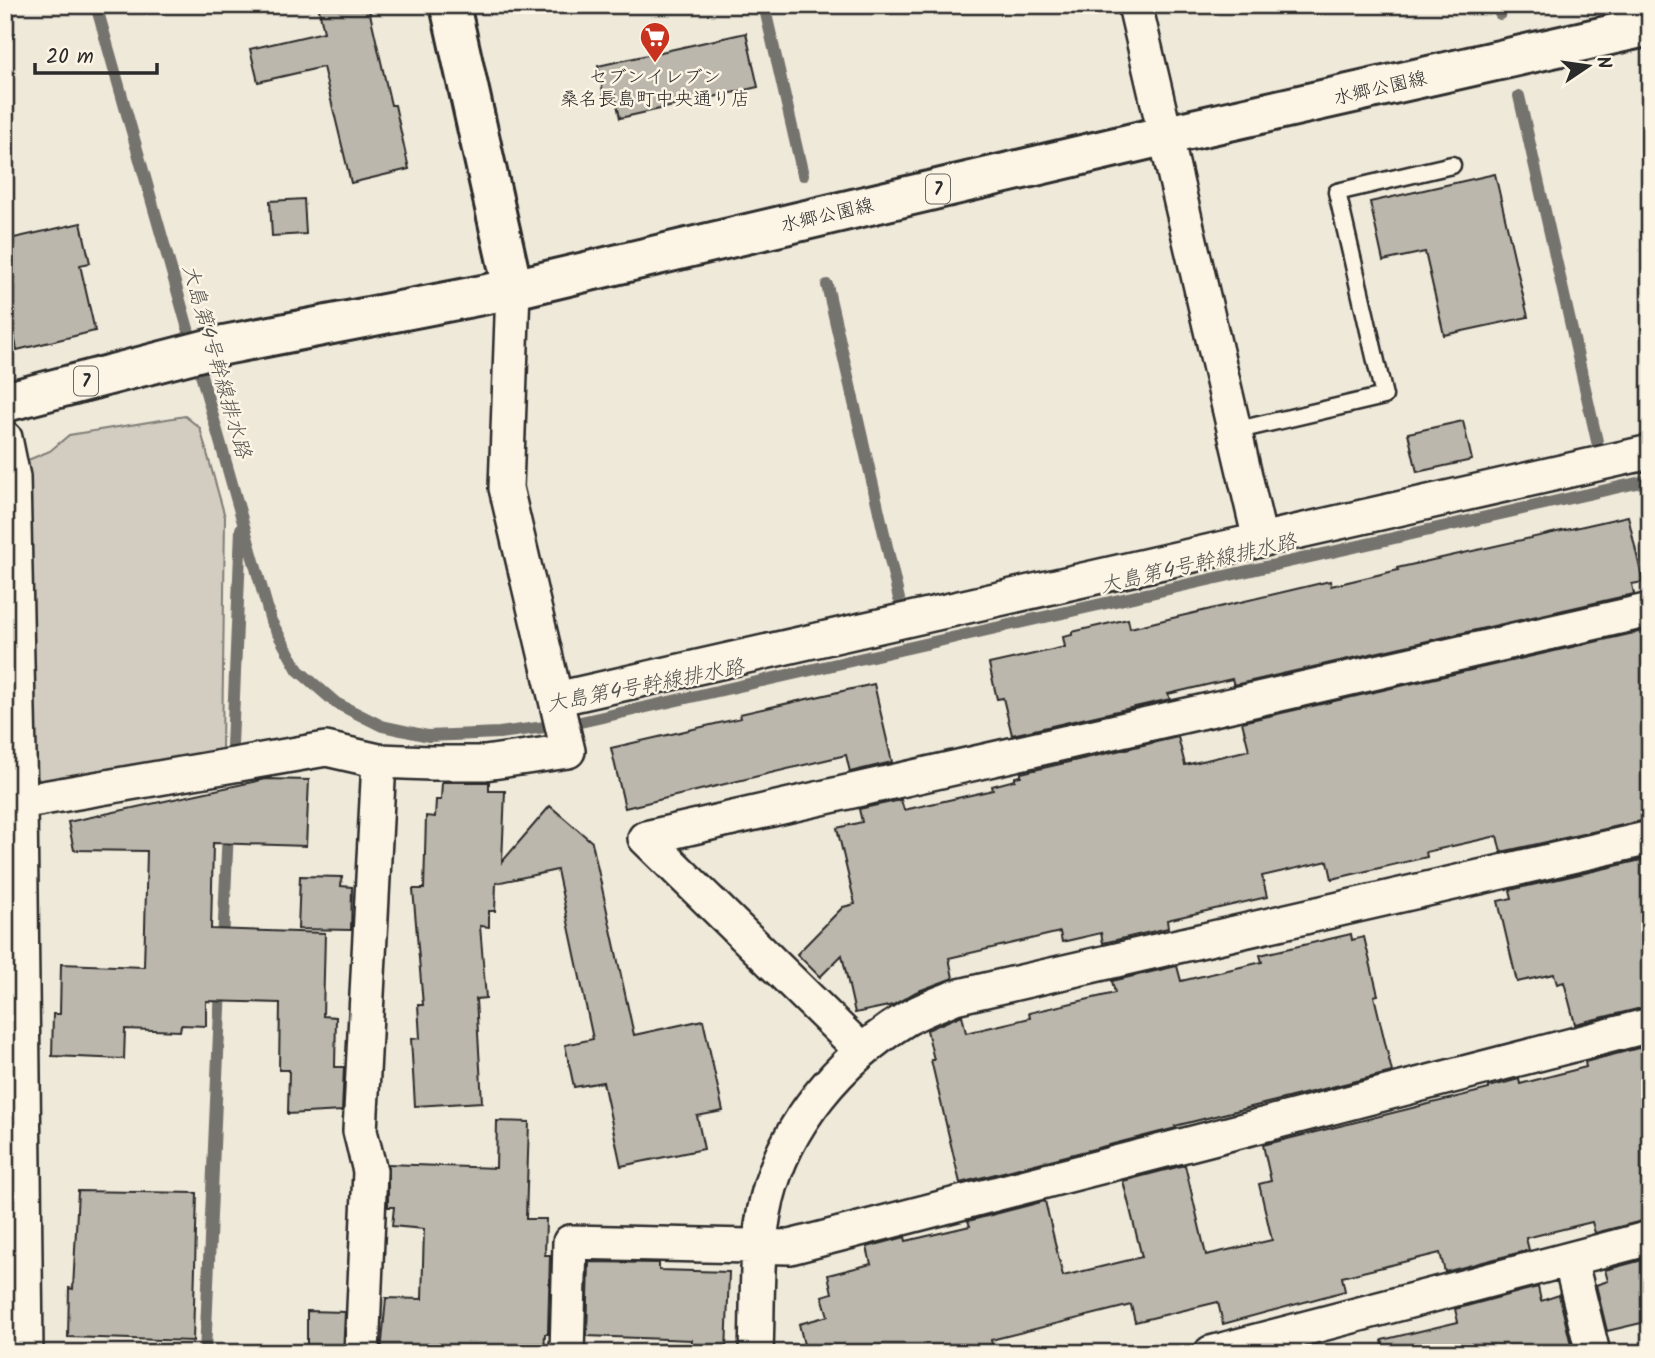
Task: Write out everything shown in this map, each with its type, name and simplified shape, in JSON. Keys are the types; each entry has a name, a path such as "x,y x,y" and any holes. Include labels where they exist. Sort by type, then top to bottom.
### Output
{"main road":[{"path":"450,5 513,289"},
{"name":"水郷公園線","path":"5,402 224,345 513,289 1167,135 1650,26"}],"street":[{"path":"1135,5 1259,540"},
{"path":"20,802 326,749 379,761 485,763 568,751 506,488 513,289"},
{"path":"5,438 13,477 20,802 14,1049 15,1178 26,1353"},
{"path":"557,701 1650,452"},
{"path":"862,1051 645,838 1650,610"},
{"path":"362,1353 370,1171 360,1131 379,761"},
{"path":"756,1353 760,1246 767,1199 783,1148 816,1098 862,1051 908,1018 955,997 1650,838"},
{"path":"567,1353 570,1242 790,1247 1650,1025"},
{"path":"1211,1353 1650,1238"},
{"path":"1570,1259 1593,1353"}],"lane":[{"path":"1234,430 1384,396 1337,191 1452,165"}],"shaded area":[{"path":"185,416 200,428 225,517 222,749 43,786 31,767 28,460 50,451 69,435"}],"building":[{"path":"318,5 368,5 409,169 351,183 323,67 258,82 250,49 324,32"},
{"path":"746,33 758,87 620,118 615,95 604,97 598,66"},
{"path":"1495,174 1528,317 1444,335 1425,252 1383,261 1370,202"},
{"path":"304,199 306,234 272,236 270,201"},
{"path":"81,223 90,263 80,265 95,331 17,350 11,320 5,321 5,240"},
{"path":"1463,421 1472,460 1417,472 1408,433"},
{"path":"1628,516 1643,582 1632,584 1634,594 1234,685 1232,679 1168,694 1170,699 1012,735 1003,698 997,699 989,664 1065,647 1063,637 1072,635 1072,632 1128,619 1130,628 1330,581 1331,586 1398,570 1397,568"},
{"path":"1643,631 1650,662 1650,819 1501,852 1497,836 1426,852 1427,857 1332,879 1328,861 1262,876 1267,897 1167,920 1168,928 1103,943 1101,933 1062,942 1060,932 949,958 953,978 916,992 893,1005 855,1013 842,955 820,977 797,954 843,907 855,904 837,828 862,822 859,809 901,800 904,810 993,790 992,786 1015,780 1021,773 1178,737 1185,765 1249,750 1242,722"},
{"path":"874,684 892,762 850,772 846,755 625,808 611,748 741,718 740,714"},
{"path":"266,779 309,780 306,846 213,843 211,929 325,933 323,1016 336,1017 335,1067 344,1067 342,1111 288,1114 289,1070 279,1070 280,1003 206,1001 206,1026 181,1025 180,1031 125,1029 124,1059 52,1056 53,1014 60,1014 61,964 144,967 147,851 74,850 68,822"},
{"path":"442,782 489,782 489,791 505,791 502,862 550,806 592,842 634,1035 703,1020 723,1111 697,1116 704,1149 621,1166 603,1082 574,1087 565,1045 593,1039 557,870 496,883 495,911 489,911 489,927 480,926 486,998 476,999 482,1102 415,1106 411,1039 420,1038 418,1005 423,1005 413,889 424,889 426,816 435,817 436,800 441,800"},
{"path":"1650,858 1650,1006 1575,1024 1564,982 1557,984 1554,974 1517,982 1498,901 1512,898 1510,890"},
{"path":"300,876 342,877 341,886 352,887 351,930 298,929"},
{"path":"1351,934 1352,940 1364,937 1378,995 1374,996 1392,1072 960,1183 931,1060 934,1060 927,1030 962,1015 966,1033 1030,1018 1029,1013 1115,993 1112,981 1177,966 1181,981 1262,962 1260,955"},
{"path":"1650,1045 1650,1219 1595,1233 1592,1222 1526,1238 1529,1250 1445,1272 1440,1253 1342,1277 1345,1291 1223,1324 1218,1302 1135,1322 1131,1305 991,1340 994,1353 806,1353 799,1324 828,1316 822,1296 832,1293 828,1275 871,1264 867,1247 905,1237 906,1241 970,1226 968,1221 1045,1201 1063,1276 1142,1257 1123,1181 1185,1165 1206,1255 1272,1240 1259,1184 1271,1181 1263,1145 1489,1089 1519,1079 1520,1084 1586,1067 1585,1062"},
{"path":"497,1121 529,1122 526,1219 546,1219 545,1255 550,1255 548,1334 545,1334 544,1353 381,1353 386,1298 422,1299 424,1229 392,1226 394,1207 388,1207 388,1164 496,1168"},
{"path":"78,1191 197,1193 193,1341 68,1337 69,1288 73,1289"},
{"path":"1650,1258 1650,1321 1607,1331 1596,1285 1608,1281 1605,1270"},
{"path":"589,1262 659,1263 659,1270 729,1272 726,1353 691,1353 692,1340 587,1336"},
{"path":"1538,1287 1541,1301 1559,1295 1573,1353 1384,1353 1382,1340 1458,1322 1455,1309"},
{"path":"307,1311 345,1312 343,1353 307,1353"}],"waterway":[{"name":"大島第4号幹線排水路","path":"96,5 271,621 298,670 336,703 382,726 428,736 499,733 576,723 1650,480"},
{"path":"764,5 803,175"},
{"path":"1498,5 1500,14"},
{"path":"1519,96 1599,450"},
{"path":"827,285 899,599"},
{"path":"232,745 241,529"},
{"path":"223,943 228,829"},
{"path":"205,1353 221,986"}],"place":[{"name":"セブンイレブン 桑名長島町中央通り店","path":"655,64"}]}
